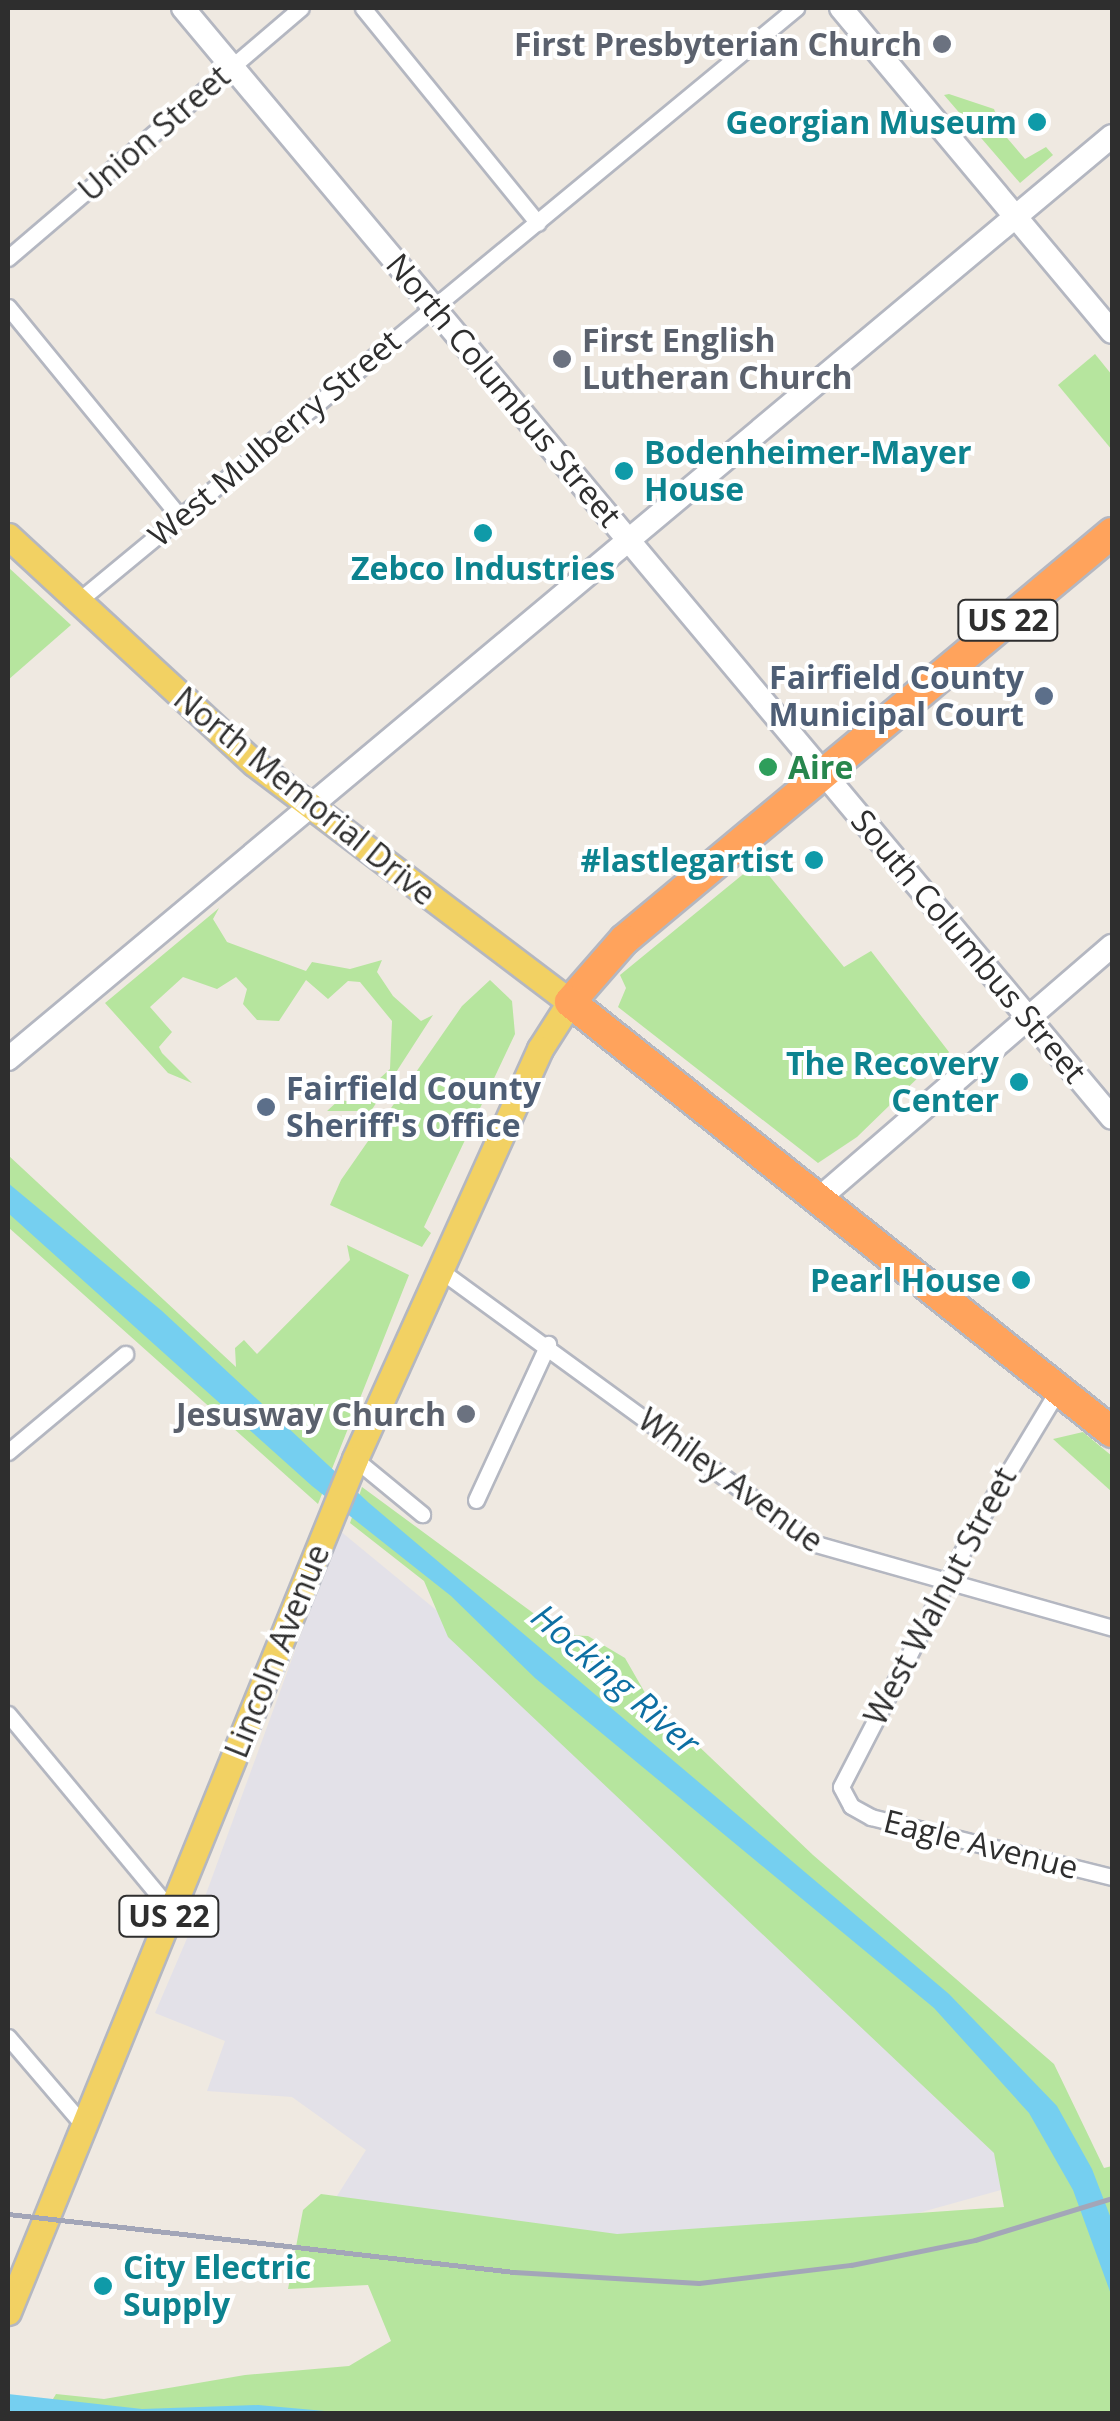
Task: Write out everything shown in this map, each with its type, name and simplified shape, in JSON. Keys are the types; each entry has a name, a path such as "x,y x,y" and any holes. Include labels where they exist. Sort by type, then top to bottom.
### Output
{"highway":[{"name":"US 22","path":"570,1002 624,940 1112,533"},
{"path":"570,1002 822,1196 838,1220 1112,1432"},
{"path":"822,1196 851,1204 1112,1408"}],"main road":[{"name":"North Memorial Drive","path":"8,536 254,764 570,1002"},
{"name":"Lincoln Avenue","path":"8,2312 353,1464 444,1272 528,1076 570,1002"}],"street":[{"name":"North Columbus Street","path":"183,8 824,774"},
{"name":"Union Street","path":"8,258 301,8"},
{"path":"363,8 538,223"},
{"name":"West Mulberry Street","path":"77,602 796,8"},
{"path":"840,8 1112,332"},
{"path":"8,1059 1112,136"},
{"path":"8,307 180,517"},
{"name":"South Columbus Street","path":"824,774 1112,1118"},
{"path":"822,1196 1112,946"},
{"name":"Whiley Avenue","path":"444,1272 548,1344 816,1544 945,1585 1112,1628"},
{"path":"476,1500 548,1344"},
{"path":"8,1452 125,1354"},
{"name":"West Walnut Street","path":"851,1806 842,1777 945,1585 1058,1390"},
{"path":"353,1464 422,1514"},
{"path":"8,1714 171,1910"},
{"name":"Eagle Avenue","path":"851,1806 871,1817 1112,1877"},
{"path":"8,2037 84,2126"}],"shaded area":[{"path":"339,1530 946,2030 1058,2174 857,2230 699,2255 318,2226 366,2150 292,2097 207,2091 225,2041 155,2013 206,1894"}],"green space":[{"path":"944,95 994,109 1002,132 1025,159 1046,147 1053,155 1020,183"},
{"path":"1095,354 1112,375 1112,450 1058,385"},
{"path":"8,567 71,625 8,680"},
{"path":"758,862 844,967 871,951 949,1052 937,1069 929,1067 857,1137 818,1163 618,1007 626,988 620,975"},
{"path":"219,908 213,919 227,942 306,971 312,962 350,969 382,960 377,972 393,996 421,1021 433,1015 371,1111 327,1111 339,1100 354,1102 390,1069 392,1021 360,982 348,981 328,999 306,980 279,1021 257,1020 243,1004 247,989 236,977 217,989 183,977 150,1007 172,1032 159,1047 162,1053 192,1083 168,1073 105,1003"},
{"path":"490,980 512,1001 515,1034 424,1227 431,1233 422,1247 330,1205 341,1180 462,1006"},
{"path":"8,1155 236,1367 235,1348 244,1340 257,1354 350,1260 347,1245 409,1275 318,1504 8,1227"},
{"path":"1083,1432 1112,1456 1112,1492 1053,1439"},
{"path":"362,1487 563,1635 588,1636 625,1658 648,1698 813,1855 1054,2064 1104,2168 1112,2166 1112,2413 44,2414 56,2394 104,2399 245,2375 349,2366 391,2341 368,2285 288,2289 303,2210 321,2194 617,2234 1004,2207 994,2153 448,1637 424,1581 350,1523"}],"water":[{"path":"8,1183 162,1311 369,1503 949,1994 1057,2106 1092,2169 1112,2221 1112,2297 1073,2190 1029,2113 934,2008 535,1678 451,1596 312,1486 8,1213"},
{"path":"8,2394 142,2409 258,2405 347,2413 8,2413"}],"railway":[{"path":"8,2214 514,2272 699,2283 851,2265 975,2240 1112,2198"}],"place":[{"name":"First Presbyterian Church","path":"942,44"},
{"name":"Georgian Museum","path":"1037,122"},
{"name":"First English Lutheran Church","path":"562,359"},
{"name":"Bodenheimer-Mayer House","path":"624,471"},
{"name":"Zebco Industries","path":"483,533"},
{"name":"Fairfield County Municipal Court","path":"1044,696"},
{"name":"Aire","path":"768,767"},
{"name":"#lastlegartist","path":"814,860"},
{"name":"The Recovery Center","path":"1019,1082"},
{"name":"Fairfield County Sheriff's Office","path":"266,1107"},
{"name":"Pearl House","path":"1021,1280"},
{"name":"Jesusway Church","path":"466,1414"},
{"name":"City Electric Supply","path":"103,2286"}],"water label":[{"name":"Hocking River","path":"616,1679"}]}
